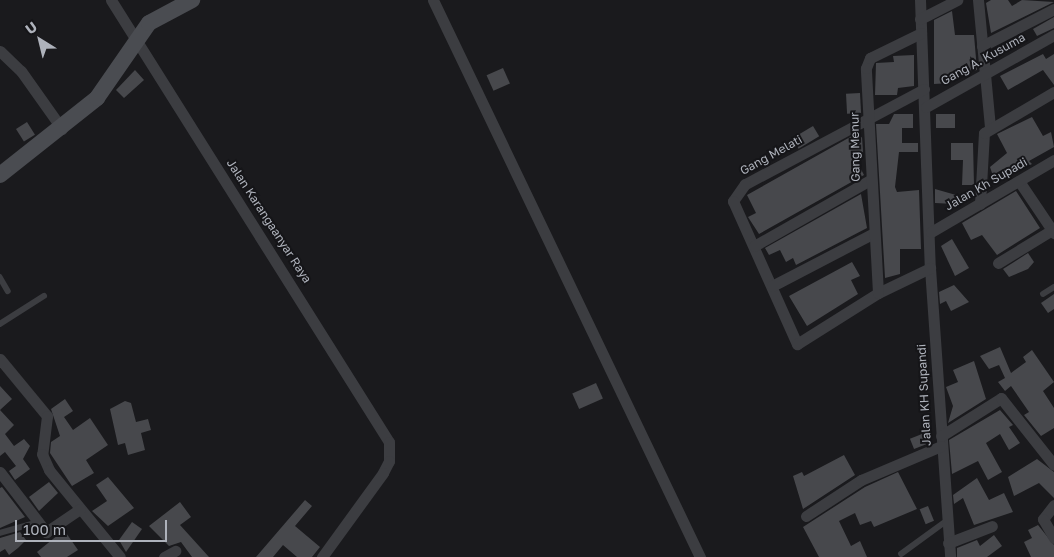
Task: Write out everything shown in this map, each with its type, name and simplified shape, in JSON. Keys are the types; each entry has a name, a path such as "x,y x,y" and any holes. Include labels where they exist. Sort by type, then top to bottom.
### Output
{"main road":[{"path":"0,176 62,129 97,98 138,36 161,15 192,0"}],"street":[{"name":"Jalan Karangaanyar Raya","path":"111,0 138,36 383,426 389,442 389,461 322,557"},
{"path":"433,0 700,557"},
{"name":"Gang A. Kusuma","path":"920,0 924,88"},
{"path":"920,19 957,0"},
{"path":"978,0 990,127"},
{"path":"982,46 1054,9"},
{"name":"Gang Menur","path":"878,293 872,234 868,61 921,32"},
{"name":"Gang A. Kusuma","path":"926,107 985,72 1054,35"},
{"path":"0,51 21,71 62,129"},
{"path":"924,88 931,232"},
{"name":"Gang Melati","path":"924,88 738,190 733,201 797,344 878,293 930,268"},
{"path":"980,204 984,133 990,127 1054,92"},
{"name":"Jalan Kh Supadi","path":"931,232 1054,160"},
{"path":"754,246 870,180"},
{"path":"998,263 1053,231 1019,181"},
{"name":"Jalan KH Supandi","path":"931,232 930,268 945,522 950,557"},
{"path":"772,286 872,234"},
{"path":"0,359 47,416 43,458 80,510 120,557"},
{"path":"806,516 861,480 941,441 1001,398 1054,465"},
{"path":"0,472 46,532 80,510"},
{"path":"1054,505 1044,519 1054,538"},
{"path":"948,542 992,526"},
{"path":"164,557 175,551"}],"lane":[{"path":"0,276 8,291"},
{"path":"1043,294 1054,287"},
{"path":"0,324 44,296"},
{"path":"0,533 38,522"},
{"path":"900,554 945,522"}],"building":[{"path":"991,0 1008,0 1012,6 1022,0 1054,2 991,33 986,3"},
{"path":"952,11 955,35 974,35 977,70 950,77 950,83 934,84 934,20"},
{"path":"1054,17 1054,28 1037,36 1033,29"},
{"path":"1043,54 1046,59 1054,54 1054,85 1043,70 1008,90 1000,76"},
{"path":"914,55 914,86 898,88 897,95 875,95 876,63 894,62 893,56"},
{"path":"503,68 510,84 493,91 487,75"},
{"path":"135,70 144,80 124,98 116,90"},
{"path":"860,93 861,113 847,114 846,94"},
{"path":"894,114 913,114 913,128 902,128 902,143 918,143 918,152 899,152 895,187 897,192 919,190 921,249 900,249 900,274 885,278 876,124 889,124"},
{"path":"936,114 955,114 955,128 936,128"},
{"path":"1032,117 1043,136 1051,132 1054,147 1029,161 1032,164 995,182 990,167 1007,153 997,134"},
{"path":"27,122 35,135 24,142 16,129"},
{"path":"813,126 819,136 799,149 792,138"},
{"path":"852,136 855,141 862,137 863,152 854,156 864,175 759,234 748,217 756,213 747,195"},
{"path":"951,143 973,143 974,185 962,185 963,160 951,160"},
{"path":"935,189 956,195 955,204 935,203"},
{"path":"1016,191 1040,228 997,255 982,235 971,240 962,223"},
{"path":"861,194 867,228 796,265 793,258 786,262 780,250 769,255 765,248"},
{"path":"952,239 969,268 955,276 941,246"},
{"path":"1028,253 1034,262 1028,269 1009,277 1003,269"},
{"path":"852,262 860,276 851,280 858,294 807,326 789,296"},
{"path":"954,285 969,302 951,311 946,301 940,304 939,292"},
{"path":"1054,294 1054,309 1048,313 1041,303"},
{"path":"1000,347 1011,373 1026,362 1023,357 1032,350 1054,382 1043,391 1054,408 1054,428 1041,436 1024,415 1029,412 1011,386 1005,391 998,382 1005,378 999,365 989,369 980,356"},
{"path":"974,361 986,399 948,423 953,406 946,387 958,382 953,370"},
{"path":"596,383 603,399 579,409 572,394"},
{"path":"0,386 12,399 0,410"},
{"path":"65,399 73,411 64,417 73,430 90,418 108,445 86,460 94,473 72,486 50,453 51,442 60,436 51,409"},
{"path":"125,401 131,403 136,422 148,419 151,430 141,433 145,450 128,455 125,443 118,445 110,409"},
{"path":"0,410 14,425 5,434 14,446 24,439 30,446 23,459 30,469 15,480 9,471 16,466 5,452 0,456"},
{"path":"1000,410 1013,425 1009,427 1020,443 1009,450 1000,434 986,443 1002,472 988,480 978,461 952,474 949,440"},
{"path":"922,434 926,444 914,449 910,439"},
{"path":"844,455 855,475 803,509 793,476 802,472 804,476"},
{"path":"1037,459 1054,472 1054,498 1039,483 1014,496 1008,477"},
{"path":"898,472 917,509 874,527 871,521 860,525 855,513 839,521 851,546 860,541 867,557 819,557 803,527 865,487"},
{"path":"108,477 134,508 108,526 92,511 107,501 96,485"},
{"path":"977,478 989,500 1004,493 1013,512 974,525 963,498 954,504 953,495"},
{"path":"49,482 58,493 39,511 29,497"},
{"path":"2,487 25,517 0,528 0,488"},
{"path":"305,500 312,506 295,526 320,547 312,557 297,557 283,545 273,557 256,557"},
{"path":"180,502 191,517 180,525 209,557 192,557 181,542 169,546 149,526"},
{"path":"928,506 934,521 926,524 920,509"},
{"path":"132,522 142,529 126,552 119,540"},
{"path":"1038,525 1054,545 1054,557 1031,557 1024,542 1032,538 1028,530"},
{"path":"64,530 78,550 67,557 41,557 37,552"},
{"path":"20,532 26,540 18,548 9,555 5,549 0,552 0,538"},
{"path":"994,535 1002,546 987,557 957,557 957,548 977,540 980,546"}]}
